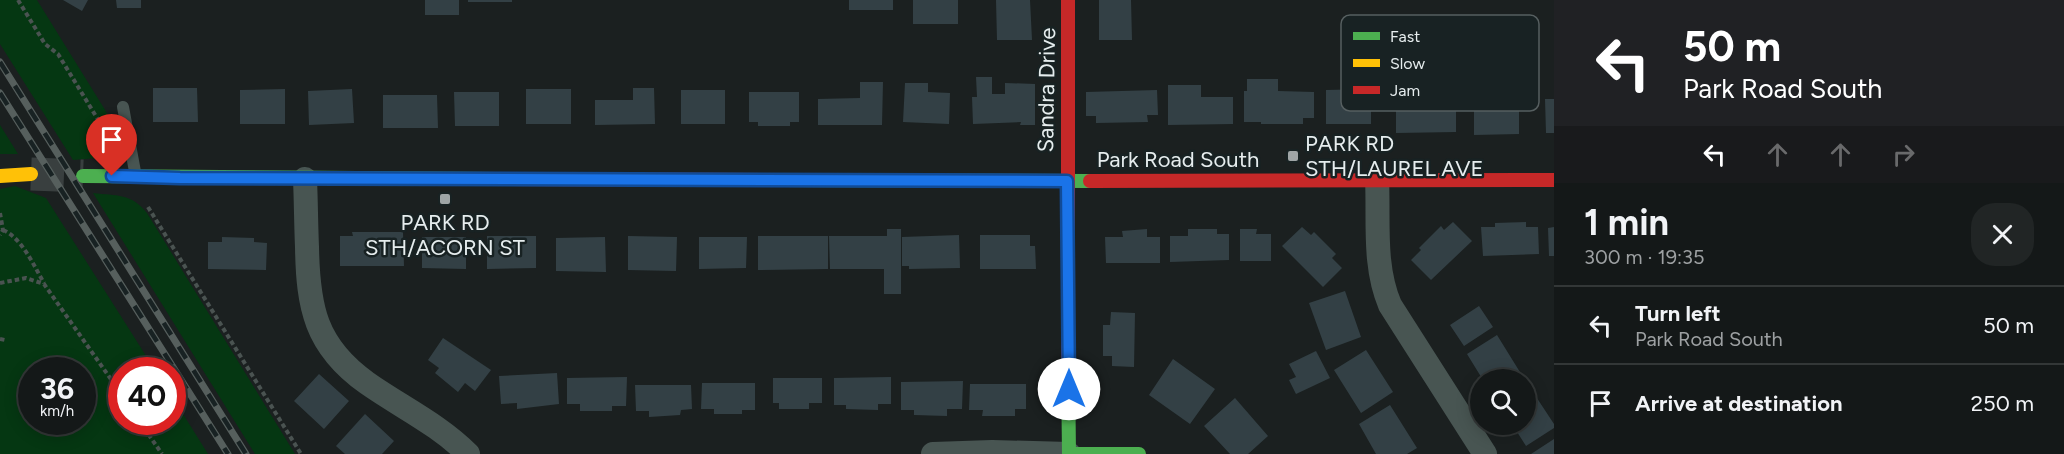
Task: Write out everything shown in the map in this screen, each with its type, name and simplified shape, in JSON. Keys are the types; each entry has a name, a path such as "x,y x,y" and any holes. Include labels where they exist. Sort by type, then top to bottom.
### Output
{"street":[{"name":"Sandra Drive","path":"1068,0 1069,454"},
{"path":"0,176 31,174"},
{"name":"Park Road South","path":"83,176 305,179 1067,181 1377,178 1554,180"},
{"path":"1377,178 1378,244 1384,292 1485,454"},
{"path":"305,179 310,299 320,330 327,342 366,382 425,419 468,454"},
{"path":"933,454 992,452 1139,454"}],"lane":[{"path":"123,107 136,177"}],"path":[{"path":"18,0 45,44 58,54 111,141"},
{"path":"147,205 300,454"},
{"path":"0,213 3,230 0,235"},
{"path":"3,230 9,232 17,241 44,284 108,375"},
{"path":"0,284 26,278 44,284"},
{"path":"149,435 162,454"}],"green space":[{"path":"0,0 37,0 133,155 73,160 0,44"},
{"path":"0,125 18,154 0,154"},
{"path":"15,186 46,198 147,357 108,357 108,435 186,435 186,419 208,454 0,454 0,189"},
{"path":"93,193 116,195 129,199 147,213 295,454 255,454"}],"building":[{"path":"63,0 88,0 82,11"},
{"path":"116,0 141,0 141,8 117,8"},
{"path":"425,0 459,0 459,15 425,15"},
{"path":"468,0 512,0 512,2 468,2"},
{"path":"849,0 893,0 893,10 849,10"},
{"path":"913,0 958,0 958,24 913,24"},
{"path":"996,0 1030,0 1032,40 997,40"},
{"path":"1099,0 1131,0 1132,40 1099,40"},
{"path":"976,77 992,77 992,94 1005,94 1005,83 1035,84 1035,125 1020,125 1021,122 973,124 972,97 977,97"},
{"path":"1247,79 1278,79 1278,91 1314,92 1314,118 1303,118 1303,124 1244,122 1244,91 1247,91"},
{"path":"860,82 883,82 882,125 818,125 818,99 860,98"},
{"path":"905,83 928,83 928,92 950,93 949,124 903,122"},
{"path":"1168,85 1201,85 1201,97 1233,97 1233,124 1168,125"},
{"path":"153,88 197,88 198,122 153,122"},
{"path":"633,88 654,88 655,124 595,125 595,100 633,100"},
{"path":"285,89 285,124 240,124 240,90"},
{"path":"352,89 354,123 309,125 308,91"},
{"path":"526,89 571,89 571,124 526,124"},
{"path":"681,90 725,90 725,124 681,124"},
{"path":"1157,90 1158,115 1147,115 1148,122 1096,123 1096,116 1086,116 1086,92"},
{"path":"1326,90 1341,90 1341,111 1371,111 1371,124 1326,124"},
{"path":"454,92 499,92 499,126 455,126"},
{"path":"749,92 799,92 799,122 790,122 790,126 758,126 758,122 749,122"},
{"path":"383,95 437,95 438,128 383,128"},
{"path":"1545,99 1554,99 1554,133 1546,133"},
{"path":"1396,111 1456,111 1456,132 1396,133"},
{"path":"1474,111 1519,111 1519,134 1474,135"},
{"path":"1453,222 1472,241 1431,280 1411,260 1421,250 1419,248 1441,226 1444,230"},
{"path":"1526,222 1526,227 1538,227 1539,254 1483,256 1481,227 1495,227 1495,223"},
{"path":"1302,227 1311,235 1314,232 1336,254 1332,258 1342,268 1323,287 1282,246"},
{"path":"1554,227 1554,256 1549,256 1548,228"},
{"path":"887,229 901,229 901,294 884,294 884,269 830,269 829,236 887,236"},
{"path":"1147,229 1147,237 1160,237 1160,263 1106,263 1105,237 1123,237 1122,231"},
{"path":"1188,229 1217,229 1217,234 1229,234 1229,260 1170,262 1170,236 1188,236"},
{"path":"1240,229 1257,229 1256,234 1271,234 1271,261 1240,261"},
{"path":"352,232 403,232 404,266 340,266 340,236 353,236"},
{"path":"959,235 960,268 909,269 909,266 902,266 902,237"},
{"path":"980,235 1030,235 1030,246 1035,246 1036,269 980,269"},
{"path":"487,236 536,236 536,268 487,269"},
{"path":"628,236 677,237 676,271 628,270"},
{"path":"758,236 828,236 828,269 758,270"},
{"path":"222,237 254,238 254,242 267,243 266,270 208,269 208,242 222,242"},
{"path":"422,237 466,237 466,269 422,268"},
{"path":"605,237 606,272 556,271 556,238"},
{"path":"699,237 747,237 746,268 699,269"},
{"path":"1345,291 1361,337 1326,350 1309,303"},
{"path":"1479,306 1493,327 1464,346 1450,325"},
{"path":"1111,312 1135,313 1134,367 1112,366 1112,356 1103,356 1103,325 1110,325"},
{"path":"1497,335 1518,369 1476,369 1467,354"},
{"path":"443,338 491,370 475,391 465,383 458,392 435,373 439,368 428,360"},
{"path":"1366,350 1393,392 1361,413 1334,370"},
{"path":"1316,351 1330,378 1296,394 1289,380 1296,377 1289,364"},
{"path":"1173,359 1215,389 1190,424 1149,395"},
{"path":"557,373 559,404 517,409 517,403 501,404 499,376"},
{"path":"319,374 349,401 324,429 294,401"},
{"path":"627,377 626,406 612,406 612,411 580,411 580,404 567,404 567,378"},
{"path":"891,377 891,404 878,404 878,410 846,409 846,405 834,405 834,378"},
{"path":"773,378 822,378 822,403 809,403 809,409 779,409 779,403 773,403"},
{"path":"963,381 962,409 947,409 947,416 914,415 914,410 901,410 901,382"},
{"path":"702,383 755,383 755,410 742,410 742,414 714,414 714,409 701,409"},
{"path":"970,384 1026,384 1026,409 1015,409 1015,416 982,416 983,410 969,410"},
{"path":"635,385 691,385 692,409 681,410 680,415 649,417 649,411 636,411"},
{"path":"1536,397 1554,424 1554,428 1526,446 1519,435 1536,435"},
{"path":"1235,398 1268,436 1248,454 1230,454 1204,426"},
{"path":"1390,405 1417,448 1407,454 1376,454 1359,424"},
{"path":"365,414 394,441 382,454 345,454 336,446"},
{"path":"1554,439 1554,454 1531,454"}],"tunnel":[{"path":"31,174 83,176"}],"railway":[{"path":"0,62 246,454"},
{"path":"0,93 228,454"}],"traffic: fast":[{"path":"83,176 496,179"},
{"path":"781,180 1090,181"},
{"path":"1068,367 1069,454 1139,454"}],"traffic: slow":[{"path":"0,176 31,174"}],"traffic: jam":[{"path":"1068,0 1068,367"},
{"path":"496,179 781,180"},
{"path":"1090,181 1554,180"}],"place":[{"name":"PARK RD STH/LAUREL AVE","path":"1293,156"},
{"name":"PARK RD STH/ACORN ST","path":"445,199"}],"route":[{"path":"112,176 1067,181 1069,389"}]}
